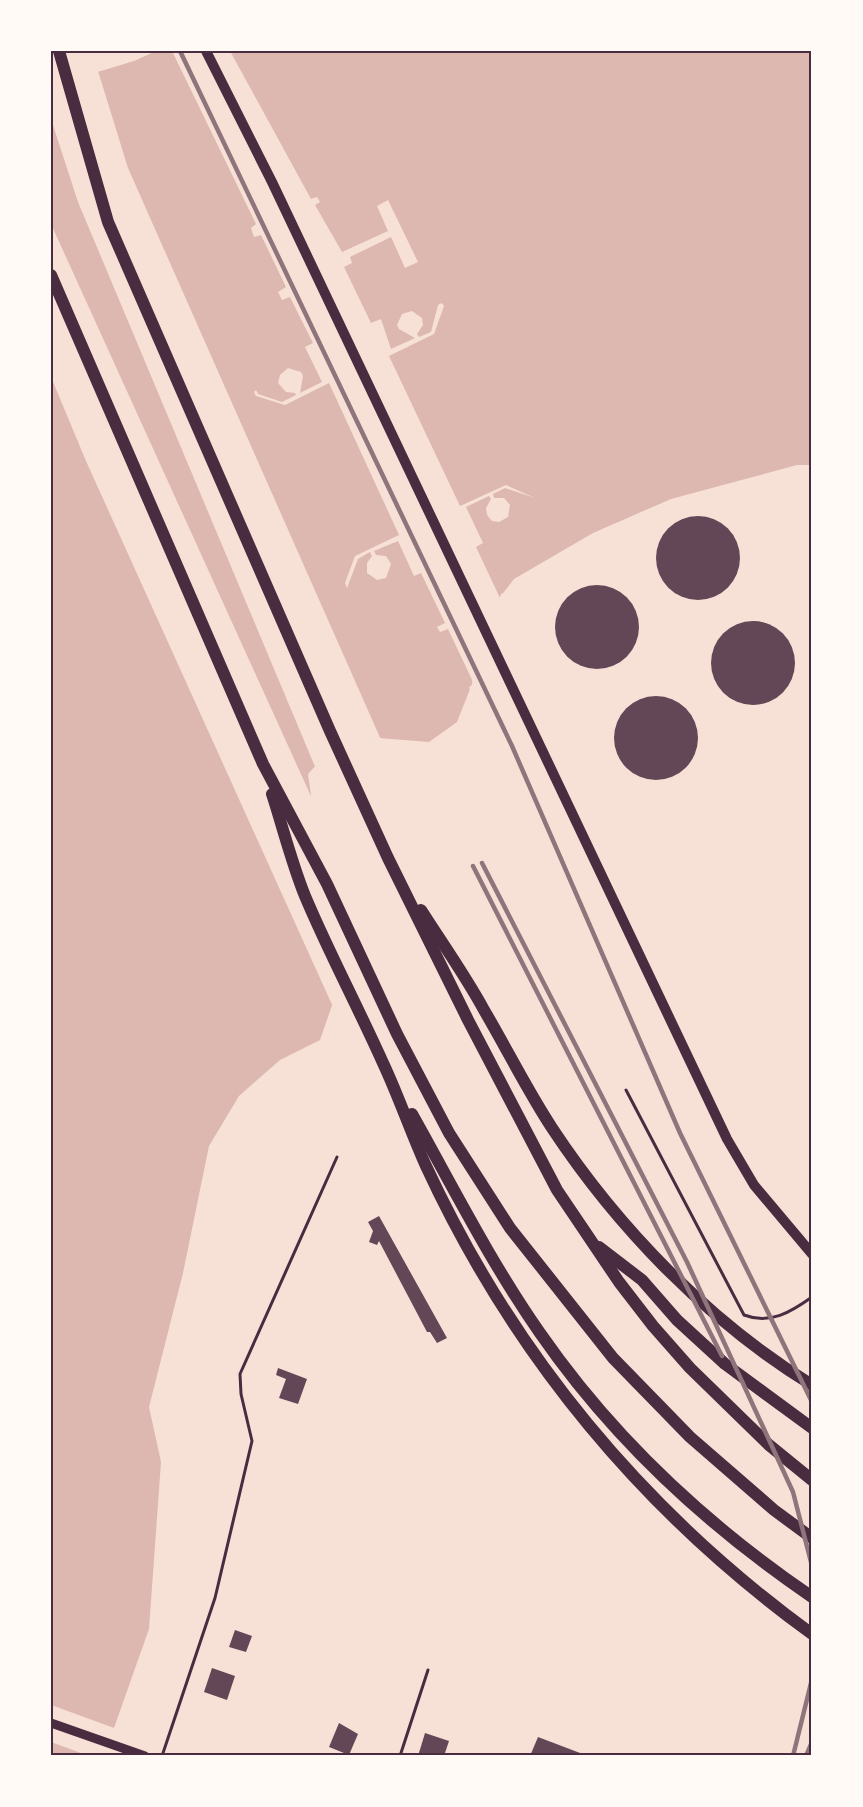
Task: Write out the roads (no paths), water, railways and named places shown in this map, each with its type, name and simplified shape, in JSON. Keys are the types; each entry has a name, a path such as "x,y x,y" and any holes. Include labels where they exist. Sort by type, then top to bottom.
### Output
{"highway":[{"path":"59,51 108,222 388,858 478,1040 557,1190 588,1238 653,1326 690,1368 770,1445 812,1480"},
{"path":"51,275 263,764 327,884 422,1083 478,1181 510,1228 578,1315 651,1398 731,1474 812,1538"},
{"path":"263,764 304,894 385,1065 475,1231 534,1324 570,1373 629,1442 680,1492 757,1558 812,1597"},
{"path":"388,858 484,1009 523,1083 575,1160 672,1272 760,1350 812,1385"},
{"path":"385,1065 426,1166 455,1223 505,1309 542,1366 611,1454 648,1494 728,1570 812,1634"},
{"path":"588,1238 642,1280 677,1320 725,1364 812,1428"}],"main road":[{"path":"206,51 272,182 727,1139 754,1185 810,1252"},
{"path":"51,1723 145,1756"}],"lane":[{"path":"626,1090 744,1315 758,1320 771,1318 789,1313 812,1297"},
{"path":"162,1756 215,1598 252,1441 241,1394 240,1374 338,1157"},
{"path":"400,1756 428,1670"}],"railway":[{"path":"180,51 512,746 680,1133 812,1402"},
{"path":"482,863 687,1262 793,1492 812,1566"},
{"path":"473,866 722,1356"},
{"path":"793,1756 812,1679"},
{"path":"806,1756 812,1742"}]}
